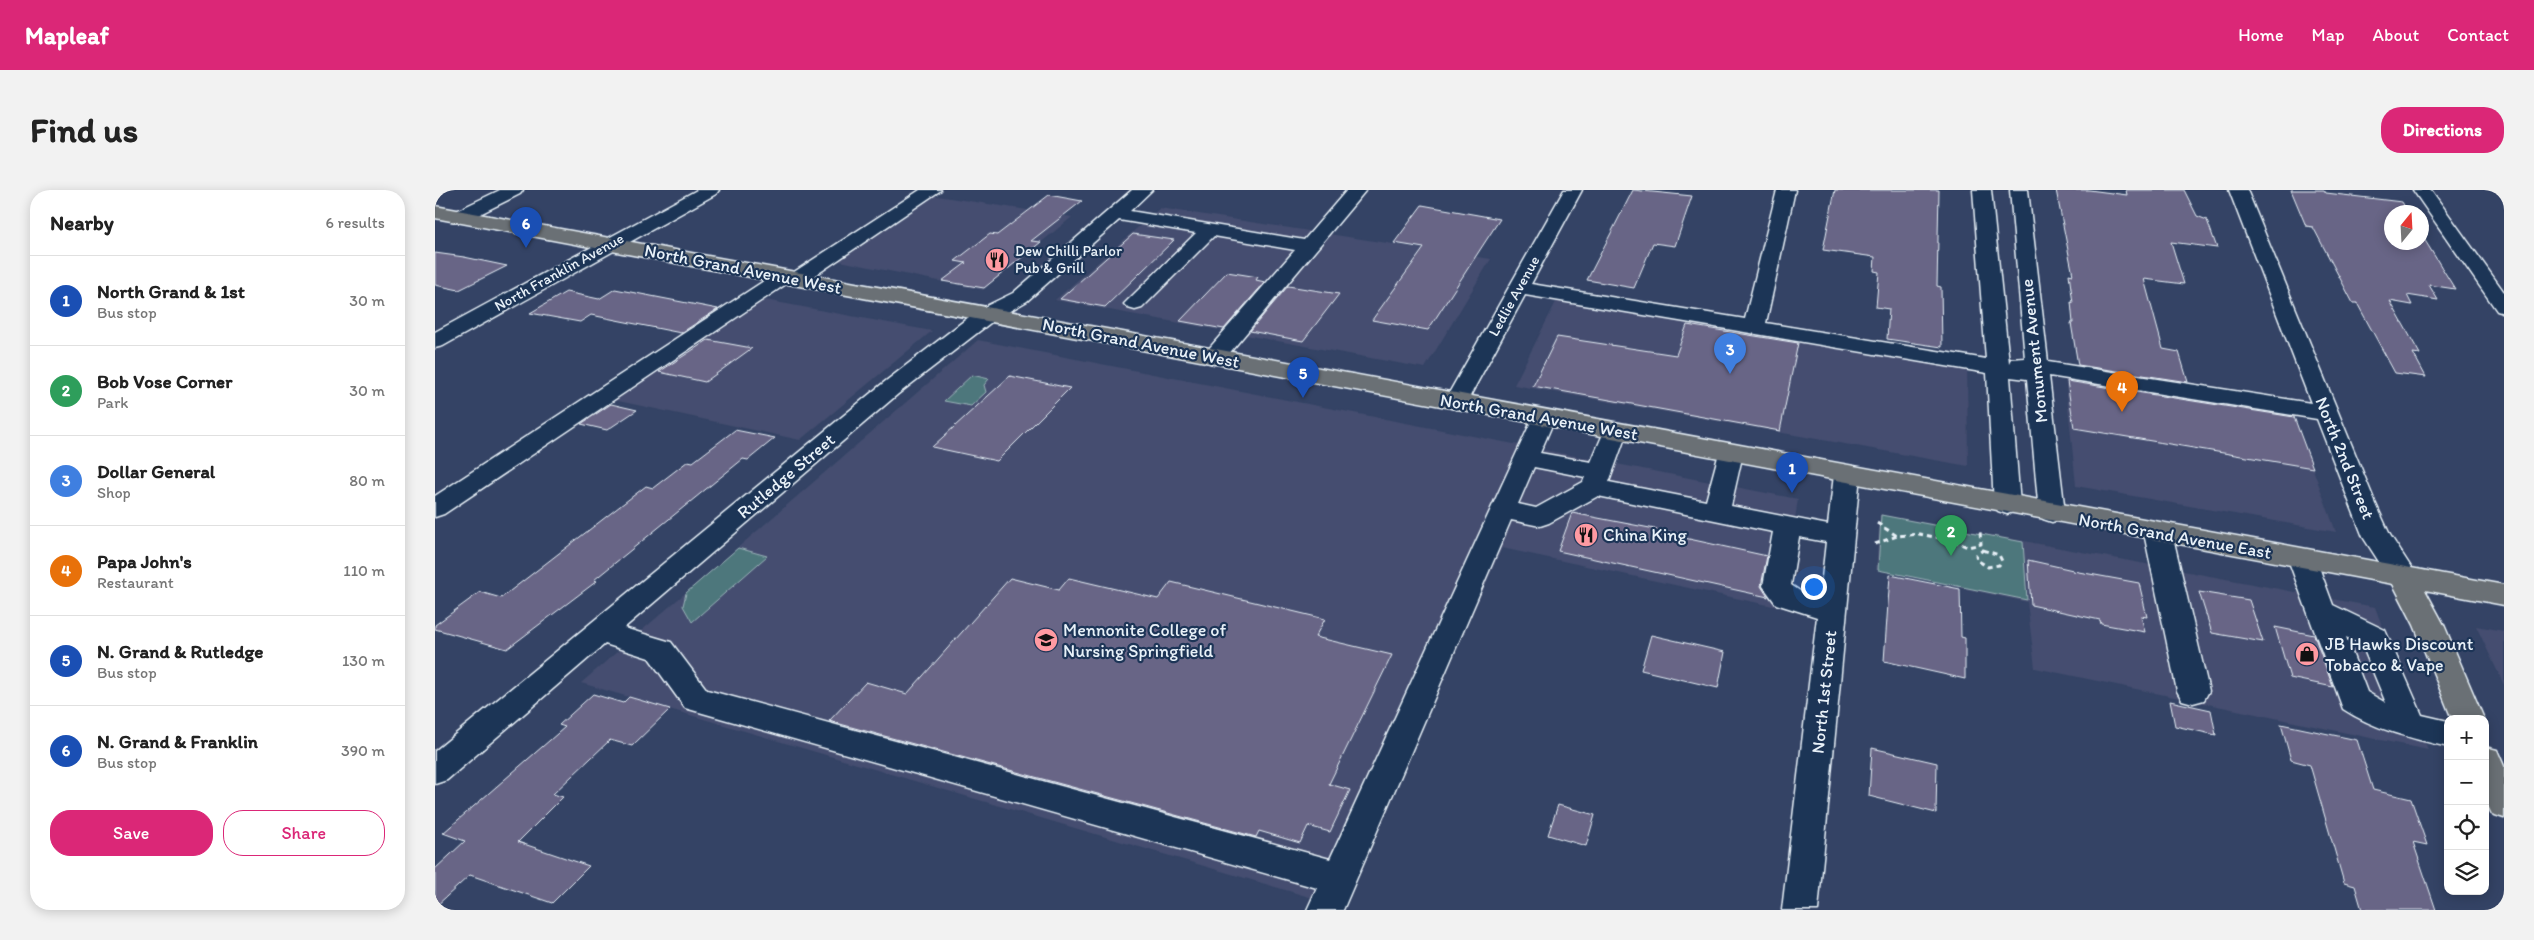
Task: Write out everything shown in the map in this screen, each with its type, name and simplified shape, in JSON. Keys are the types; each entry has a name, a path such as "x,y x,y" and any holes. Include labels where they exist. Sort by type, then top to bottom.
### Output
{"main road":[{"name":"North Grand Avenue West","path":"435,212 1847,475"},
{"name":"North Grand Avenue East","path":"1847,475 2504,595"},
{"name":"North 2nd Street","path":"2404,578 2426,620 2466,715"},
{"path":"2489,769 2504,804"}],"street":[{"path":"459,216 514,190"},
{"name":"North Franklin Avenue","path":"435,341 710,190"},
{"path":"435,508 790,278 932,190"},
{"name":"Rutledge Street","path":"435,770 890,389 986,315 1020,296 1143,190"},
{"path":"1214,357 1307,246 1357,190"},
{"name":"Ledlie Avenue","path":"1455,402 1573,190"},
{"path":"1754,327 1787,190"},
{"name":"Monument Avenue","path":"1982,190 1985,243 1998,364 2007,505"},
{"name":"Monument Avenue","path":"2019,190 2052,513"},
{"name":"North 2nd Street","path":"2238,190 2377,537 2404,578"},
{"path":"2423,190 2504,307"},
{"path":"1114,214 1307,246"},
{"path":"1135,304 1210,230"},
{"path":"1985,243 2024,248"},
{"path":"1519,288 1754,327 2326,413"},
{"path":"601,632 660,650 696,699 1332,894 1543,418"},
{"path":"1503,510 1540,518 1597,479 1615,432"},
{"path":"1717,511 1731,453"},
{"path":"1526,458 1717,511 1840,536"},
{"name":"North 1st Street","path":"1801,910 1847,475"},
{"path":"1787,525 1777,586 1781,594 1794,601 1832,610"},
{"path":"2158,533 2193,691"},
{"path":"2303,559 2354,700 2372,713 2411,726 2444,733"},
{"path":"2322,612 2374,638 2411,726"}],"path":[{"path":"1877,523 1897,536"},
{"path":"1875,544 1897,536 1919,534 1951,540 1969,547 1981,544 1980,532"},
{"path":"1975,546 1980,551 1995,553 2001,558 2001,564 1992,567 1980,563 1975,555 1980,551"}],"shaded area":[{"path":"918,193 1072,217 983,290 820,257"},
{"path":"1160,208 1491,259 1425,368 1055,300"},
{"path":"1562,290 1967,355 1968,466 1514,385"},
{"path":"760,299 932,331 800,440 609,399"},
{"name":"Mennonite College of Nursing Springfield","path":"978,340 1798,499 1782,608 1502,548 1340,906 581,683"},
{"path":"2064,367 2289,403 2336,532 2076,486"},
{"path":"1880,514 2375,607 2428,750 2035,668 2027,602 1876,570"},
{"path":"2476,626 2504,631 2504,685"}],"green space":[{"path":"972,375 989,379 984,385 986,392 971,406 944,401"},
{"path":"1881,515 2023,542 2027,600 1878,570"},
{"path":"738,548 767,556 692,622 683,606 686,593"}],"building":[{"path":"1633,190 1692,196 1675,246 1653,243 1634,288 1587,280"},
{"path":"1835,190 1939,190 1937,286 1941,287 1942,347 1887,339 1889,309 1876,307 1879,272 1874,271 1875,257 1823,250"},
{"path":"2056,190 2089,190 2127,195 2126,190 2184,190 2197,216 2207,220 2217,248 2171,242 2184,284 2144,279 2163,349 2179,352 2188,382 2078,365 2071,323 2073,323 2071,302 2073,303 2069,274 2073,275"},
{"path":"2291,190 2324,190 2326,193 2402,202 2404,205 2384,205 2384,250 2429,250 2429,247 2455,289 2429,285 2438,300 2407,295 2412,305 2390,301 2420,354 2413,353 2426,377 2395,373 2357,303 2353,303 2313,227 2306,226"},
{"path":"1049,195 1082,201 1031,241 1041,242 984,288 942,281 966,263 955,261 990,234 997,235"},
{"path":"1422,205 1500,219 1428,330 1372,320 1424,248 1394,243"},
{"path":"1133,234 1174,240 1105,307 1060,299"},
{"path":"435,253 507,266 459,290 435,285"},
{"path":"1227,272 1258,277 1256,280 1265,282 1224,329 1180,321"},
{"path":"1288,286 1339,294 1303,341 1250,331"},
{"path":"615,289 718,309 681,333 591,315 580,322 530,313 566,292 599,299"},
{"path":"1687,325 1798,343 1780,431 1533,386 1557,337 1676,355"},
{"path":"708,340 752,348 705,382 659,372"},
{"path":"1010,376 1070,388 997,461 932,447"},
{"path":"2067,381 2294,417 2313,468 2074,428"},
{"path":"611,404 637,410 607,430 581,424"},
{"path":"735,430 775,438 748,460 743,459 594,580 597,581 507,649 435,629 435,625 480,592 501,598 646,486 653,488 688,461 693,462"},
{"path":"1572,513 1681,534 1680,537 1767,556 1761,586 1768,597 1558,551"},
{"path":"2028,560 2073,571 2139,583 2147,617 2141,616 2145,632 2101,624 2100,620 2031,605"},
{"path":"1890,575 1960,589 1961,637 1965,638 1965,679 1884,661"},
{"path":"1010,578 1059,590 1069,578 1158,599 1171,582 1325,619 1315,637 1392,655 1329,784 1350,790 1330,832 1308,826 1300,843 1259,831 1256,837 829,721 866,682 907,694"},
{"path":"2199,592 2249,600 2263,642 2212,633"},
{"path":"2275,627 2314,635 2333,687 2290,678"},
{"path":"1651,635 1725,652 1718,688 1641,670"},
{"path":"593,694 623,703 629,697 670,709 632,746 610,740 553,794 563,797 518,842 589,866 552,903 470,875 435,907 435,869 465,841 443,833 565,727 559,725"},
{"path":"2170,701 2211,710 2216,735 2175,726"},
{"path":"2281,724 2357,740 2373,790 2411,799 2427,845 2413,842 2436,910 2362,910 2355,886 2344,883 2310,765 2291,760"},
{"path":"1872,748 1937,763 1936,813 1869,796"},
{"path":"1558,805 1595,815 1586,846 1548,835"}],"place":[{"name":"N. Grand & Franklin","path":"526,248"},
{"name":"Dew Chilli Parlor Pub & Grill","path":"997,260"},
{"name":"Dollar General","path":"1730,374"},
{"name":"N. Grand & Rutledge","path":"1303,398"},
{"name":"Papa John's","path":"2122,412"},
{"name":"North Grand & 1st","path":"1792,493"},
{"name":"China King","path":"1586,535"},
{"name":"Bob Vose Corner","path":"1951,556"},
{"name":"Mennonite College of Nursing Springfield","path":"1046,640"},
{"name":"JB Hawks Discount Tobacco & Vape","path":"2307,654"}]}
